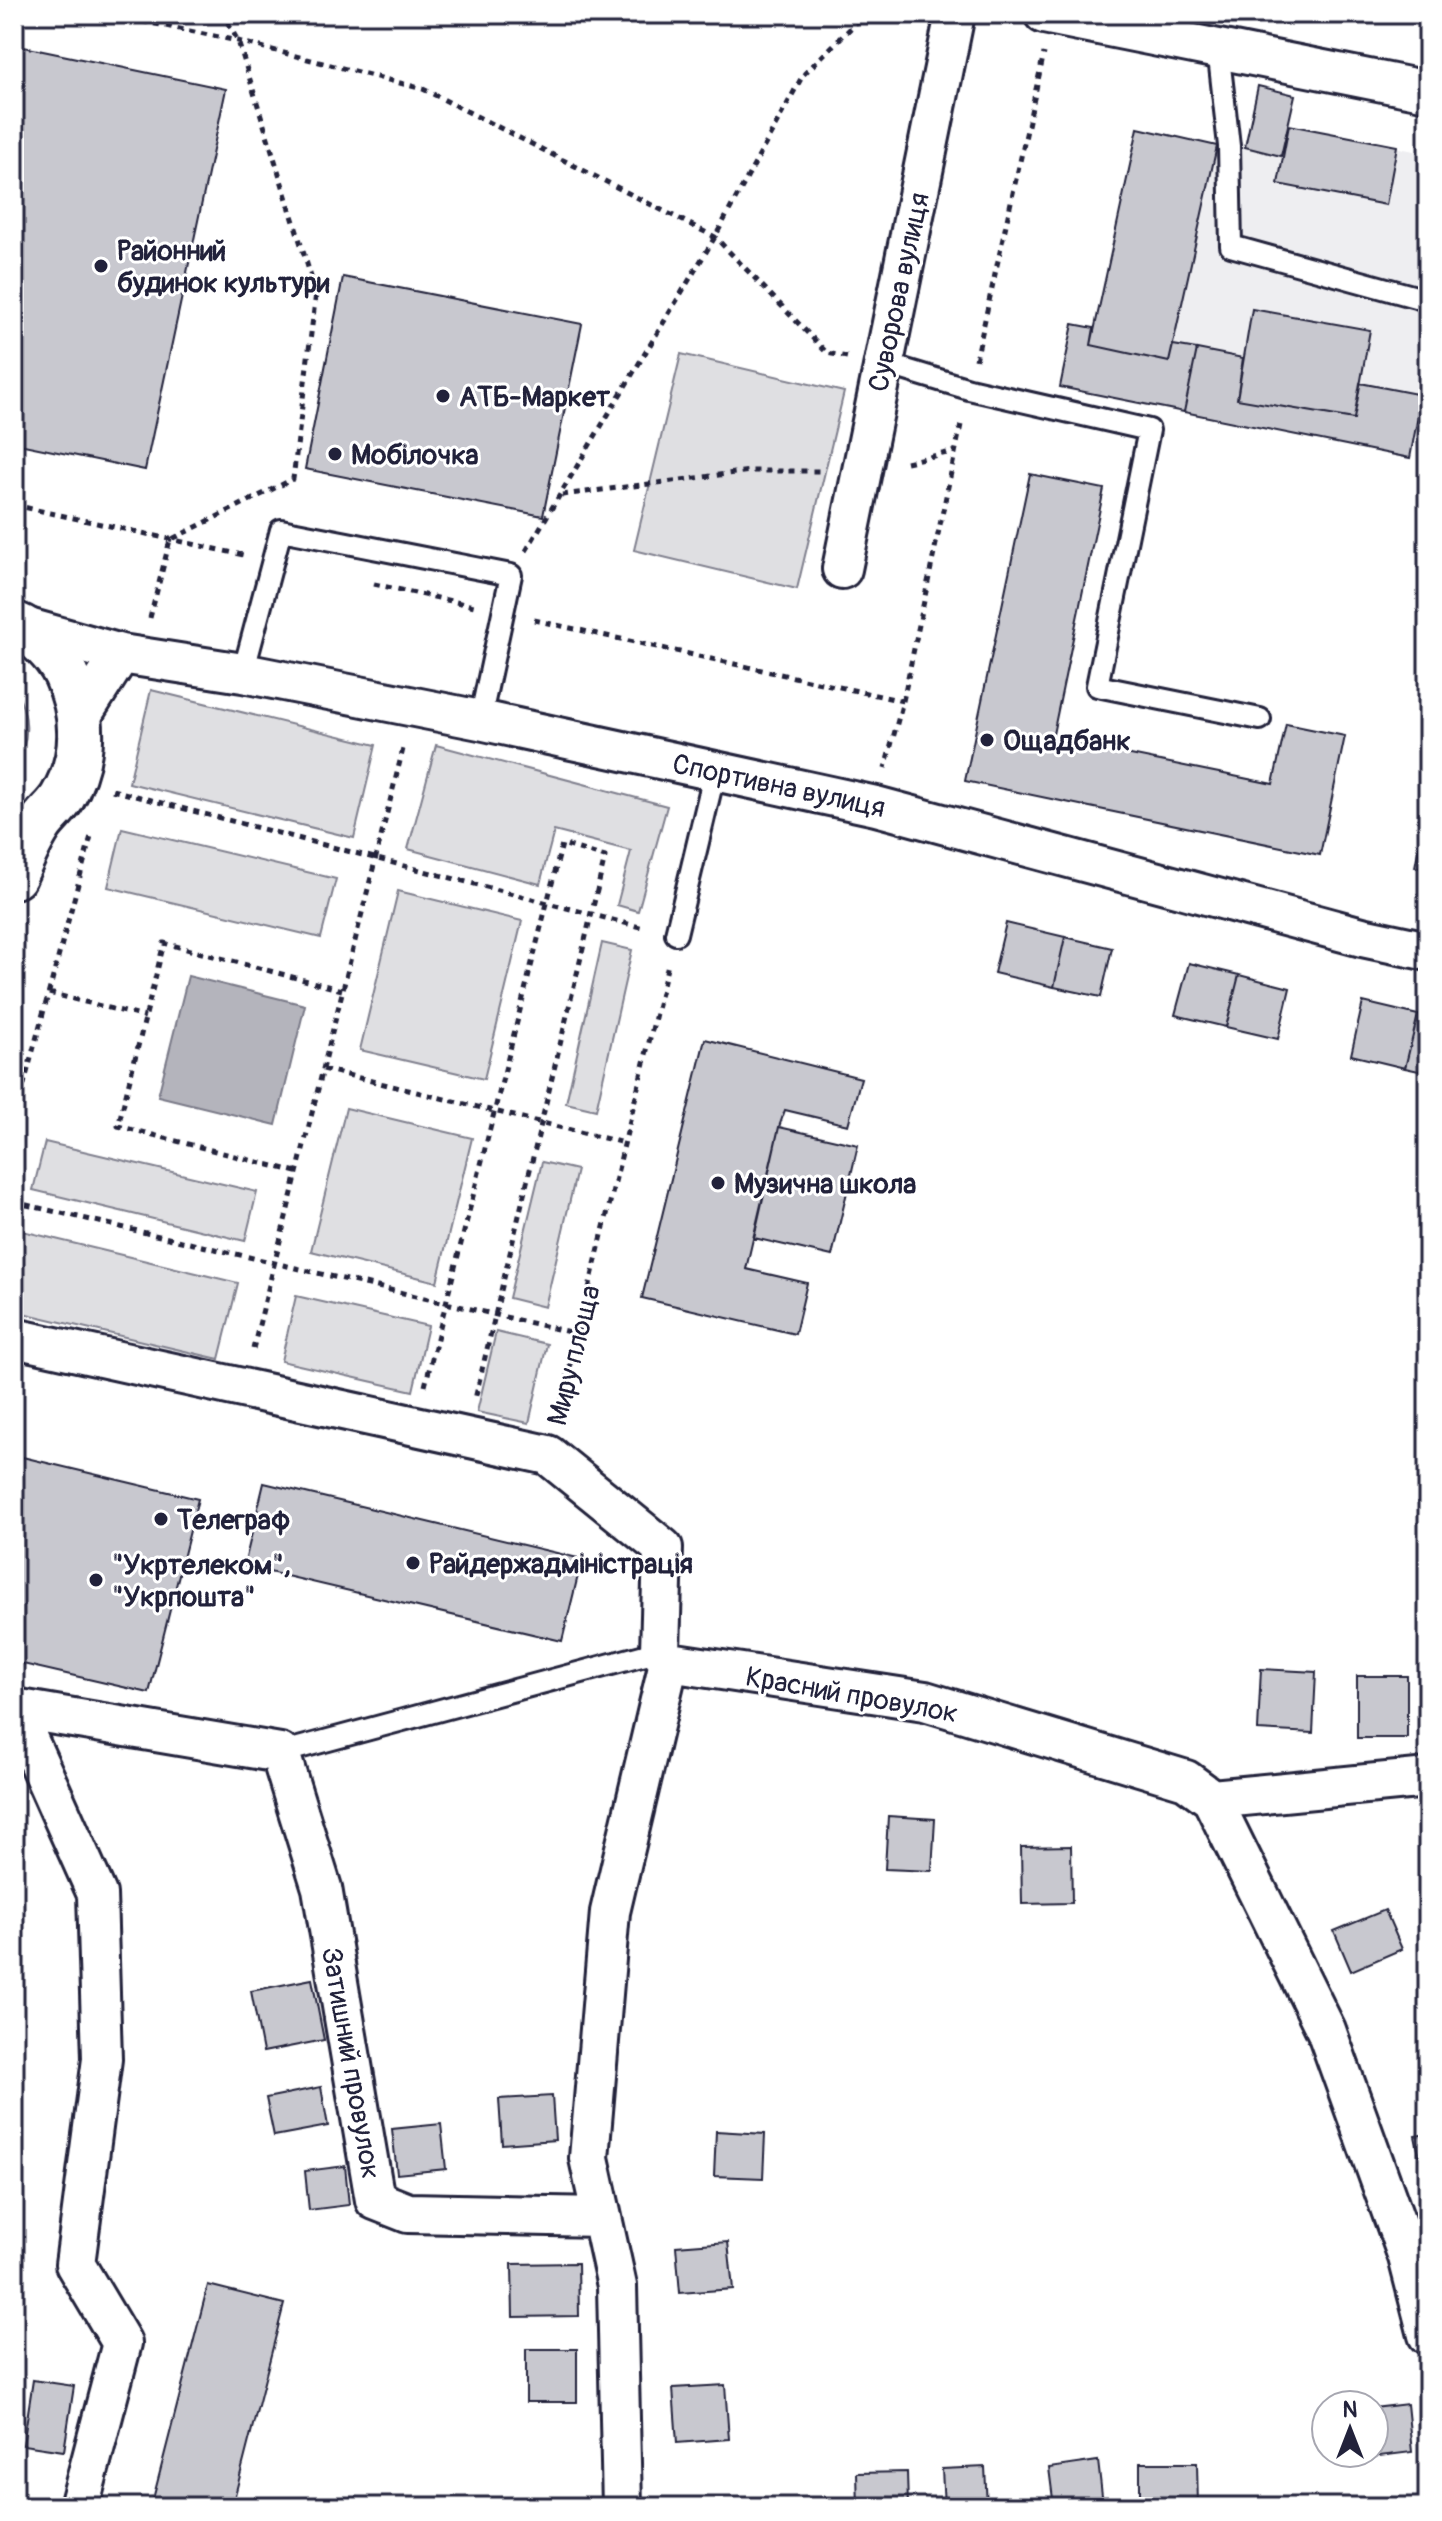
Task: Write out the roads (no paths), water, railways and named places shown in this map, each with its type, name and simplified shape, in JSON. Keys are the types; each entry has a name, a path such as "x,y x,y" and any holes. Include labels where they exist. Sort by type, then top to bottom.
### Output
{"street":[{"name":"Суворова вулиця","path":"842,569 955,14"},
{"path":"1044,14 1428,91"},
{"path":"14,876 27,833 61,800 73,776 80,750 76,696 62,666 42,643 17,625"},
{"name":"Спортивна вулиця","path":"17,625 121,654 243,673 480,720 876,806 1362,937 1428,951"},
{"path":"80,718 121,654"},
{"name":"Миру площа","path":"14,1338 548,1455 663,1548 664,1656"},
{"path":"622,2507 617,2286 589,2158 610,1912 664,1656"},
{"name":"Красний провулок","path":"664,1656 925,1701 1186,1780 1212,1799"},
{"path":"79,2507 122,2343 75,2264 102,2059 97,1894 14,1708 280,1753"},
{"name":"Затишний провулок","path":"280,1753 322,1888 375,2200 408,2213 601,2217"},
{"path":"1428,1778 1212,1799 1326,2030 1408,2257 1428,2335"}],"lane":[{"path":"1218,48 1229,146 1231,246 1423,299"},
{"path":"883,363 969,389 1149,430 1097,686 1260,719"},
{"path":"243,673 281,530 511,575 480,720"},
{"path":"676,934 715,771"},
{"path":"280,1753 664,1656"}],"place":[{"name":"Районний будинок культури","path":"101,266"},
{"name":"АТБ-Маркет","path":"443,396"},
{"name":"Мобілочка","path":"335,454"},
{"name":"Ощадбанк","path":"987,740"},
{"name":"Музична школа","path":"718,1183"},
{"name":"Телеграф","path":"161,1519"},
{"name":"Райдержадміністрація","path":"413,1563"},
{"name":"\"Укртелеком\", \"Укрпошта\"","path":"96,1580"}]}
